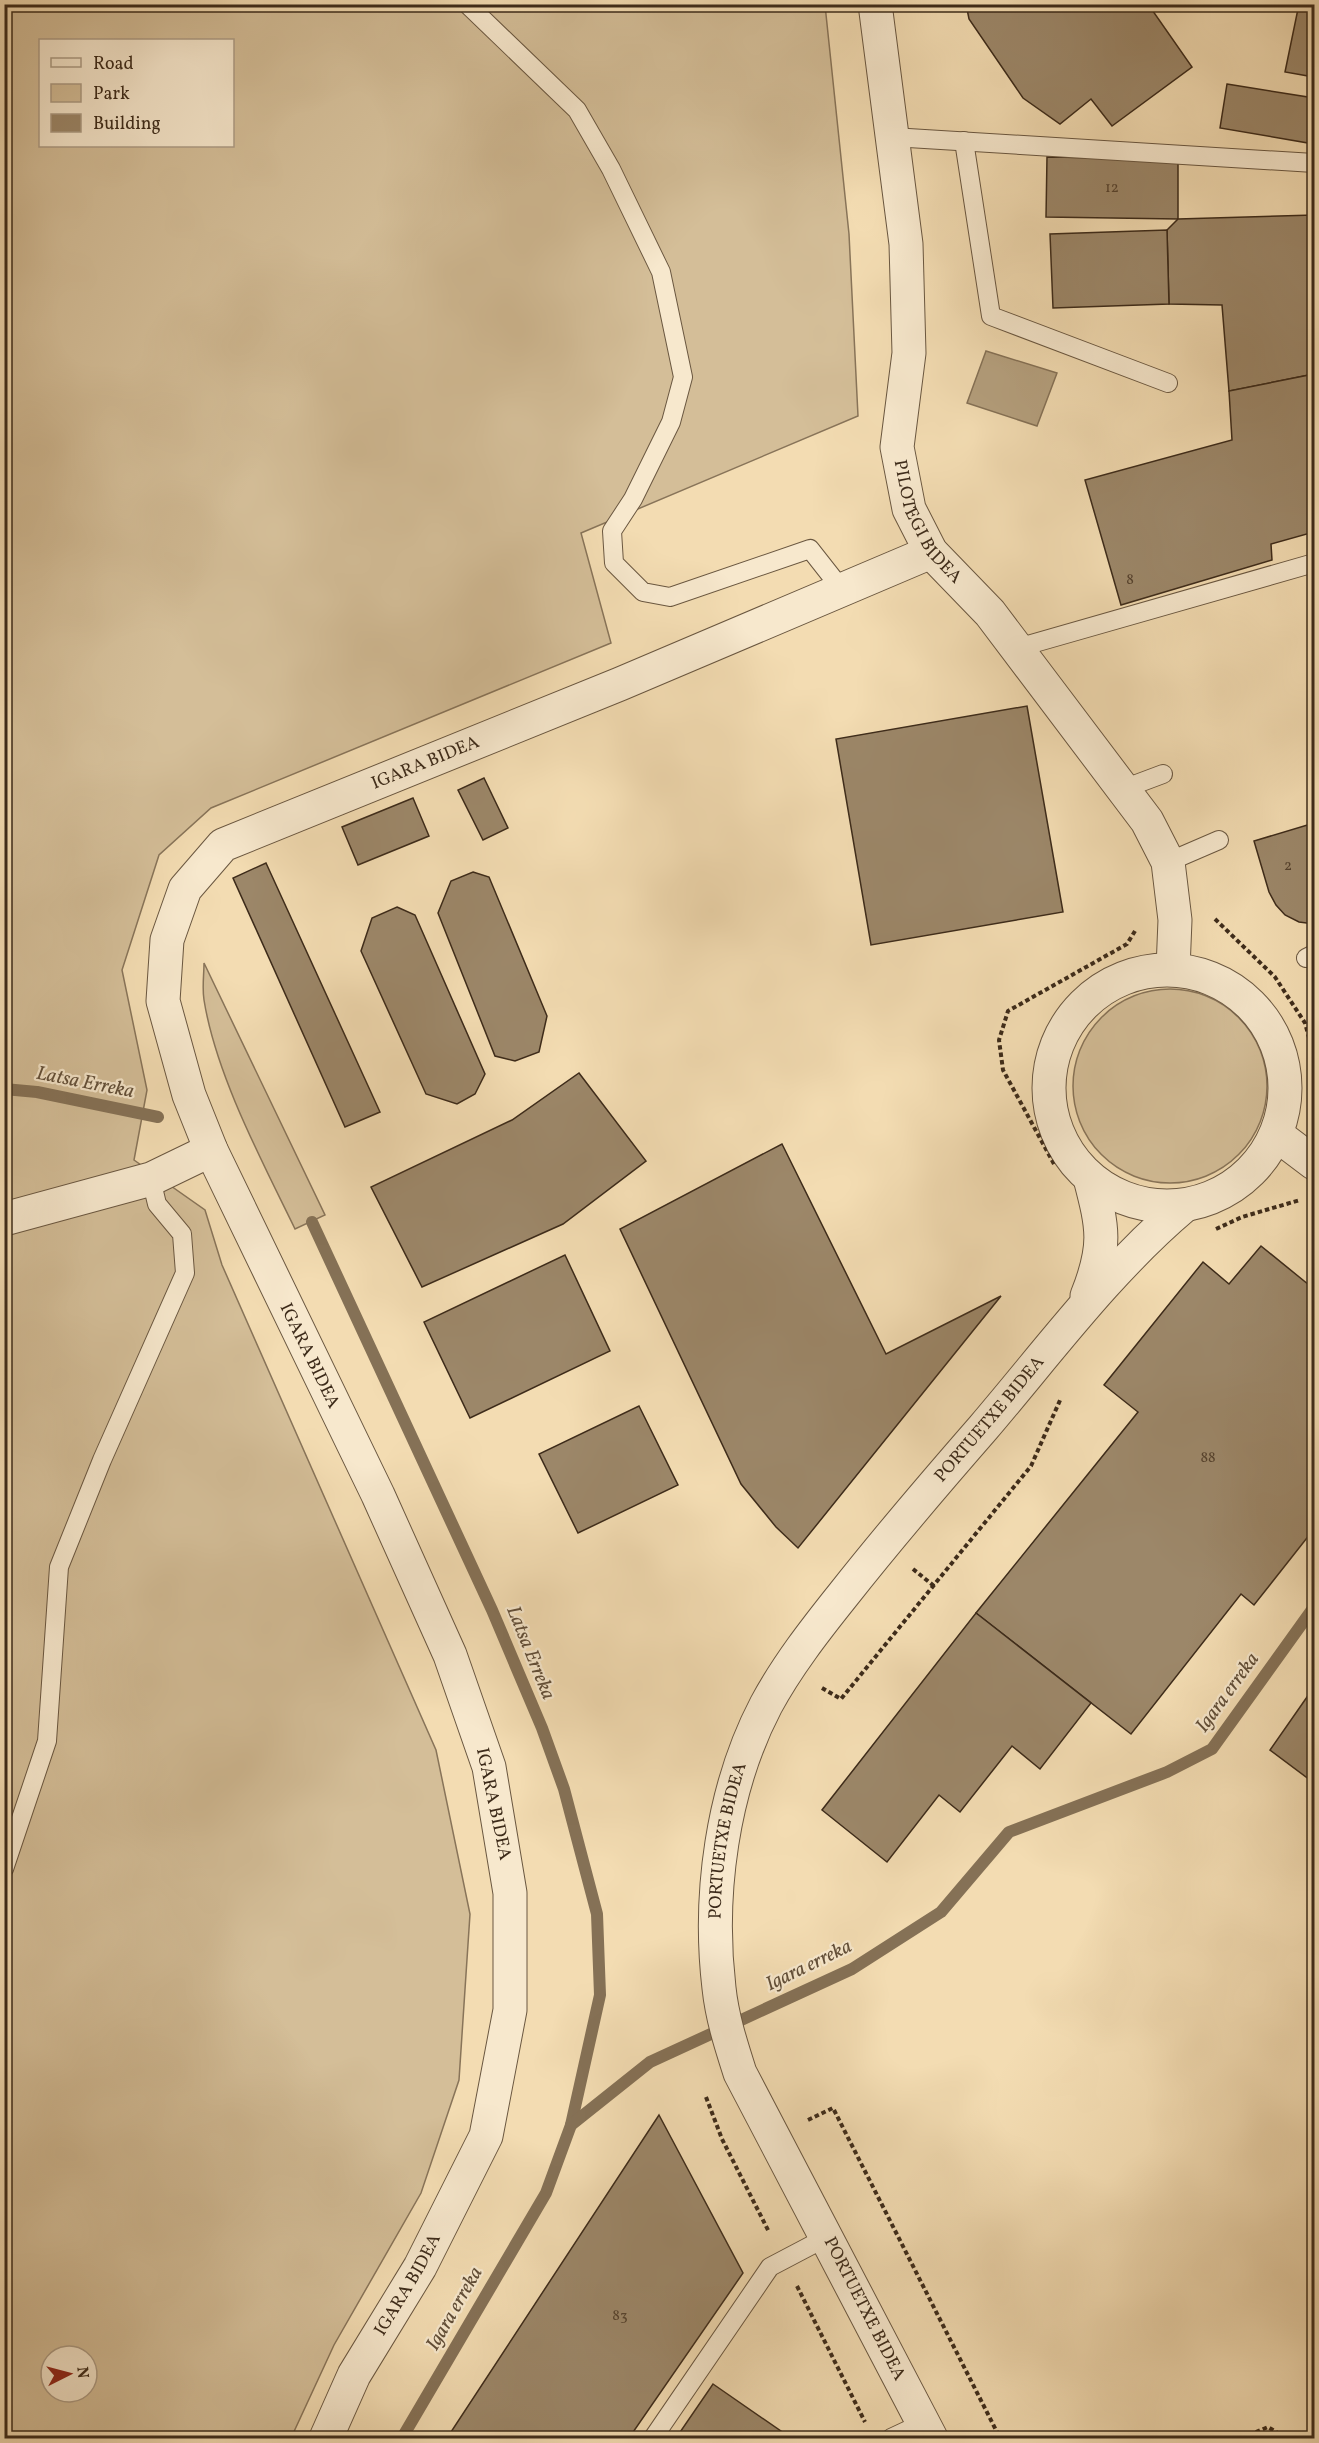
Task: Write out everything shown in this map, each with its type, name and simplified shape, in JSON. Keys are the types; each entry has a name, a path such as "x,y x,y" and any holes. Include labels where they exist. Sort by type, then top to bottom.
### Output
{"street":[{"name":"PILOTEGI BIDEA","path":"875,4 906,244 909,353 897,447 909,509 931,552 990,613 1147,821 1168,862 1175,920 1173,969"},
{"name":"IGARA BIDEA","path":"326,2439 354,2375 420,2267 486,2136 510,2010 510,1893 489,1767 450,1655 378,1495 212,1150 189,1095 163,1001 167,940 185,889 224,845 843,591 931,552"},
{"path":"1173,969 1205,975 1234,990 1258,1012 1276,1039 1285,1070 1285,1103 1277,1135 1254,1169 1223,1193 1184,1206 1150,1206 1118,1196 1090,1178 1066,1150 1052,1116 1049,1079 1057,1044 1076,1012 1103,988 1137,973 1173,969"},
{"path":"1277,1135 1314,1163"},
{"path":"4,1219 151,1179 212,1150"},
{"name":"PORTUETXE BIDEA","path":"1082,1309 1100,1264 1102,1235 1102,1226 1090,1178"},
{"name":"PORTUETXE BIDEA","path":"927,2431 740,2073 728,2034 719,1989 714,1935 722,1842 738,1774 765,1706 802,1647 883,1544 1119,1266 1184,1206"}],"lane":[{"path":"467,4 577,110 611,169 661,272 683,377 671,422 633,499 612,531 614,562 643,592 670,597 810,549 843,591"},
{"path":"892,137 1314,162"},
{"path":"964,141 991,316 1168,383"},
{"path":"1017,648 1314,563"},
{"path":"1123,789 1163,774"},
{"path":"1168,862 1219,840"},
{"path":"4,1869 47,1741 59,1567 102,1460 184,1273 182,1234 157,1204 151,1179"},
{"path":"653,2439 770,2267 826,2236"},
{"path":"891,2439 927,2431"}],"path":[{"path":"1212,912 1216,922 1275,977 1305,1023 1314,1056"},
{"path":"1058,1172 1003,1070 999,1040 1008,1011 1127,944 1137,928"},
{"path":"1213,1230 1242,1217 1297,1200 1306,1200"},
{"path":"815,1683 842,1700 1031,1466 1061,1396"},
{"path":"909,1565 934,1586"},
{"path":"801,2112 805,2121 833,2108 1000,2439"},
{"path":"1242,2439 1268,2427 1286,2439"}],"green space":[{"path":"5,5 825,5 849,234 858,416 581,533 611,643 211,808 159,855 122,970 147,1090 134,1160 205,1210 222,1265 436,1750 470,1914 459,2080 421,2193 334,2345 291,2438 5,2438"},
{"path":"204,963 325,1215 295,1229 242,1117 219,1058 204,1000"},
{"path":"1170,989 1198,993 1216,1001 1231,1011 1245,1025 1263,1058 1267,1086 1263,1114 1255,1132 1245,1147 1231,1161 1198,1179 1170,1183 1142,1179 1124,1171 1109,1161 1095,1147 1077,1114 1073,1086 1077,1058 1085,1040 1095,1025 1109,1011 1142,993"}],"shaded area":[{"path":"986,351 1057,373 1037,426 967,403"}],"building":[{"path":"966,4 1148,4 1192,67 1112,126 1091,99 1060,124 1023,98 969,19"},
{"path":"1299,4 1314,4 1314,77 1285,72"},
{"path":"1227,84 1314,98 1314,144 1220,128"},
{"path":"1047,157 1178,159 1178,219 1046,217"},
{"path":"1314,215 1314,374 1229,391 1222,305 1169,304 1167,230 1178,219"},
{"path":"1167,230 1169,304 1053,308 1050,234"},
{"path":"1314,374 1314,532 1271,544 1272,560 1121,605 1085,480 1232,440 1229,391"},
{"path":"1027,706 1063,912 871,945 836,739"},
{"path":"484,778 508,828 483,840 458,790"},
{"path":"413,798 429,836 358,865 342,827"},
{"path":"1314,823 1314,924 1299,922 1285,915 1276,905 1269,892 1254,841"},
{"path":"266,863 380,1112 345,1127 233,878"},
{"path":"473,872 489,877 547,1016 539,1052 515,1061 495,1056 438,913 451,881"},
{"path":"397,907 415,915 485,1074 475,1094 457,1104 426,1094 361,951 372,918"},
{"path":"579,1073 646,1161 563,1224 422,1287 371,1187 512,1120"},
{"path":"782,1144 886,1354 1001,1296 798,1548 776,1527 741,1484 620,1229"},
{"path":"1261,1246 1314,1289 1314,1529 1254,1605 1241,1594 1131,1734 976,1613 1138,1412 1104,1385 1203,1262 1229,1284"},
{"path":"565,1255 610,1351 470,1418 424,1322"},
{"path":"639,1406 678,1485 578,1533 539,1454"},
{"path":"976,1613 1091,1703 1040,1769 1012,1746 960,1812 939,1795 887,1862 822,1810"},
{"path":"1314,1687 1314,1783 1270,1750"},
{"path":"659,2115 743,2273 629,2438 447,2438"},
{"path":"713,2384 791,2438 676,2438"}],"waterway":[{"name":"Latsa Erreka","path":"4,1089 37,1092 158,1117"},
{"name":"Latsa Erreka","path":"312,1222 492,1610 542,1728 564,1789 597,1914 600,1995 571,2125 546,2193 402,2438"},
{"name":"Igara erreka","path":"571,2125 650,2062 852,1969 941,1912 1009,1832 1167,1772 1212,1749 1314,1607"}]}
